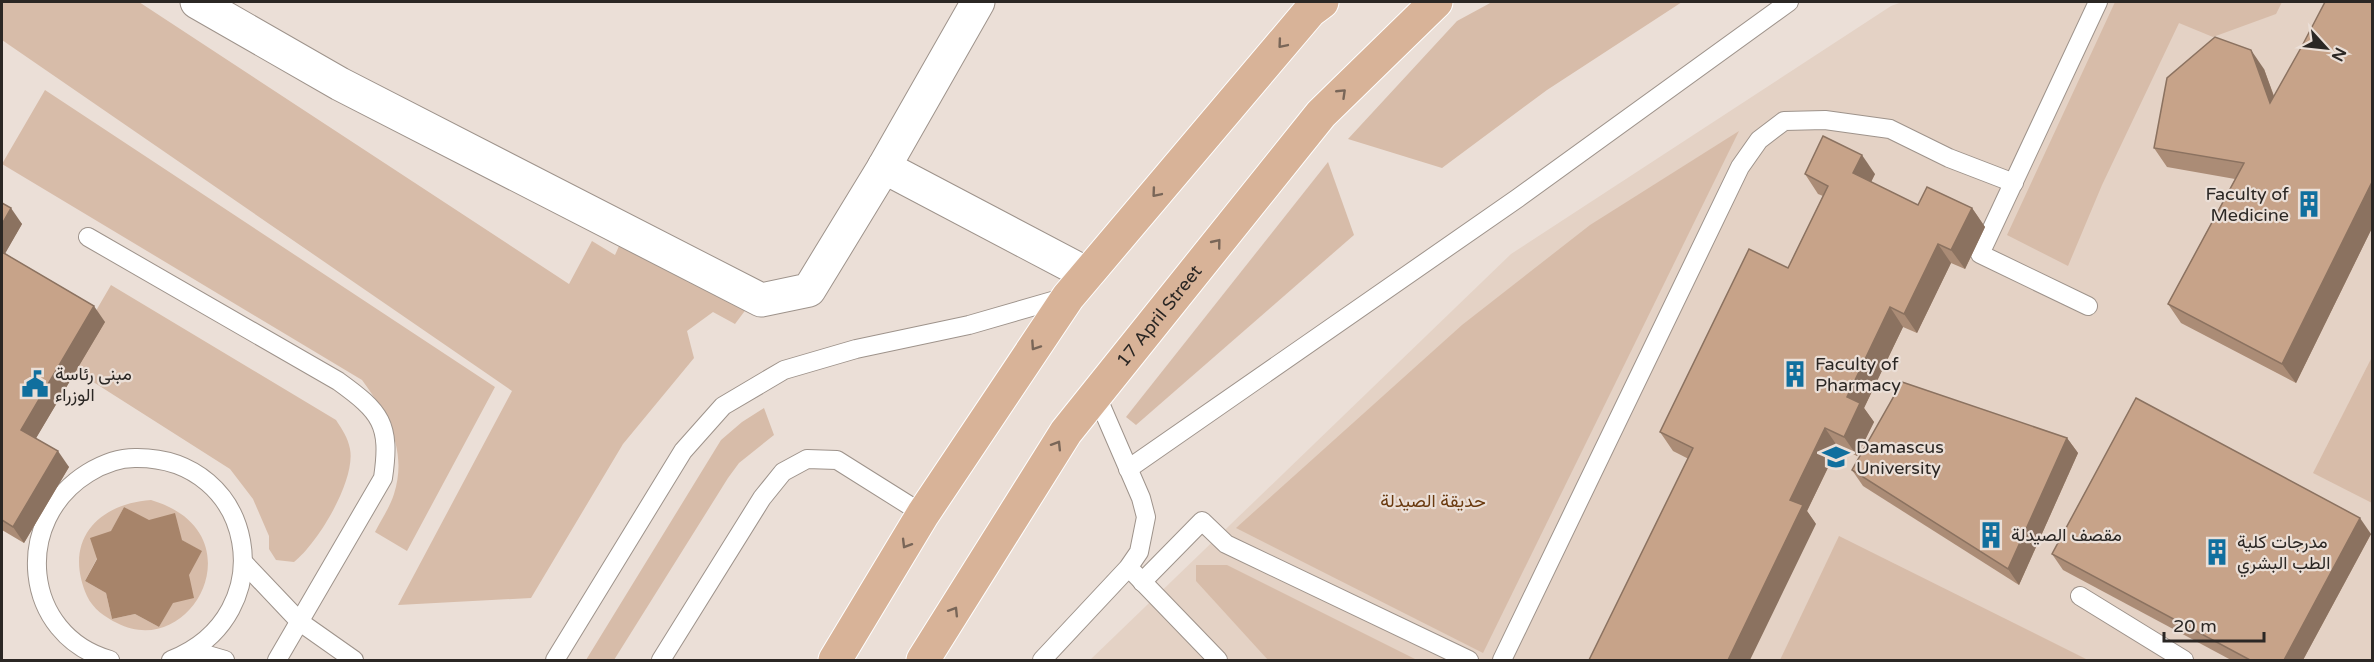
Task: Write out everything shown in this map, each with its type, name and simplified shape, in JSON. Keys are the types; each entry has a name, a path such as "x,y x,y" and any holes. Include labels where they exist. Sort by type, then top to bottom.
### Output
{"main road":[{"path":"835,660 923,514 1078,285 1303,20 1322,2"},
{"name":"17 April Street","path":"923,660 1066,432 1321,114 1436,2"}],"street":[{"path":"197,2 340,84 761,300 809,290 884,167 978,2"},
{"path":"884,167 1078,285"}],"lane":[{"path":"1128,468 1518,198 1789,2"},
{"path":"2088,306 1980,254 2098,2"},
{"path":"1502,660 1740,166 1760,140 1784,121 1825,120 1890,129 1949,158 2014,183"},
{"path":"88,237 338,381 365,400 383,423 387,450 383,478 277,660"},
{"path":"555,660 683,451 723,406 784,370 856,349 969,325 1078,285"},
{"path":"1042,660 1128,568 1139,552 1146,517 1096,394"},
{"path":"110,660 95,656 67,637 47,609 37,577 37,542 49,510 71,484 100,465 134,458 168,461 199,475 224,499 240,529 244,563 238,597 220,628 194,651 171,660"},
{"path":"661,660 762,498 783,472 807,459 837,460 863,474 923,514"},
{"path":"1142,582 1202,521 1226,544 1469,660"},
{"path":"244,563 300,622 354,660"},
{"path":"1128,568 1218,660"},
{"path":"2080,596 2184,660"},
{"path":"194,651 225,660"}],"shaded area":[{"name":"Damascus University","path":"1902,2 2372,2 2372,660 1090,660 1511,254 1891,6"},
{"path":"124,507 149,520 175,513 182,540 202,551 189,575 194,598 173,603 159,627 135,614 112,619 106,593 85,581 97,559 90,538 111,531"}],"green space":[{"path":"2,2 139,2 569,284 592,241 615,255 623,237 747,308 735,324 713,312 687,331 694,358 623,444 531,598 398,605 512,391 2,40"},
{"path":"1492,2 1682,2 1547,90 1442,168 1348,139 1457,21"},
{"path":"2115,2 2282,2 2276,14 2213,37 2179,23 2102,185 2068,266 2007,235"},
{"path":"45,90 495,387 407,551 375,532 394,494 398,478 397,448 387,419 362,380 2,164"},
{"name":"حديقة الصيدلة","path":"1739,131 1483,653 1236,528 1462,325 1590,225"},
{"path":"1328,162 1354,235 1136,425 1126,417"},
{"path":"111,285 338,423 350,449 347,477 324,526 304,553 294,562 276,560 269,549 269,536 253,499 230,469 65,364"},
{"path":"2372,357 2372,503 2313,473"},
{"path":"764,408 774,435 739,463 728,478 614,660 586,660 721,440 742,422"},
{"path":"151,500 184,516 202,538 208,563 203,588 189,610 169,625 144,630 117,623 93,605 87,596 81,577 79,559 82,543 89,529 114,509 131,503","holes":["124,507 201,551 159,627 135,614 112,619 106,593 85,581"]},
{"path":"1839,536 2088,660 1780,660"},
{"path":"1196,565 1227,565 1417,660 1268,660 1196,581"}],"building":[{"name":"Faculty of Medicine","path":"2325,2 2373,2 2373,180 2282,364 2168,304 2244,163 2154,148 2167,78 2215,37 2251,50 2270,103"},
{"name":"Faculty of Pharmacy","path":"1823,136 1862,155 1853,173 1918,205 1927,187 1972,208 1951,250 1938,244 1904,314 1890,307 1847,397 1860,403 1844,437 1825,428 1790,500 1803,505 1728,660 1589,660 1693,448 1660,432 1749,249 1788,268 1828,186 1805,174"},
{"path":"2,203 11,208 2,224"},
{"name":"مبنى رئاسة الوزراء","path":"2,252 94,306 21,430 58,451 13,527 2,520"},
{"name":"مقصف الصيدلة","path":"1902,382 2067,438 2008,569 1852,470"},
{"name":"مدرجات كلية الطب البشري","path":"2136,398 2360,518 2284,660 2250,660 2052,554"}],"place":[{"name":"Faculty of Medicine","path":"2309,204"},
{"name":"Faculty of Pharmacy","path":"1795,374"},
{"name":"مبنى رئاسة الوزراء","path":"35,384"},
{"name":"Damascus University","path":"1836,457"},
{"name":"مقصف الصيدلة","path":"1991,535"},
{"name":"مدرجات كلية الطب البشري","path":"2217,552"}]}
